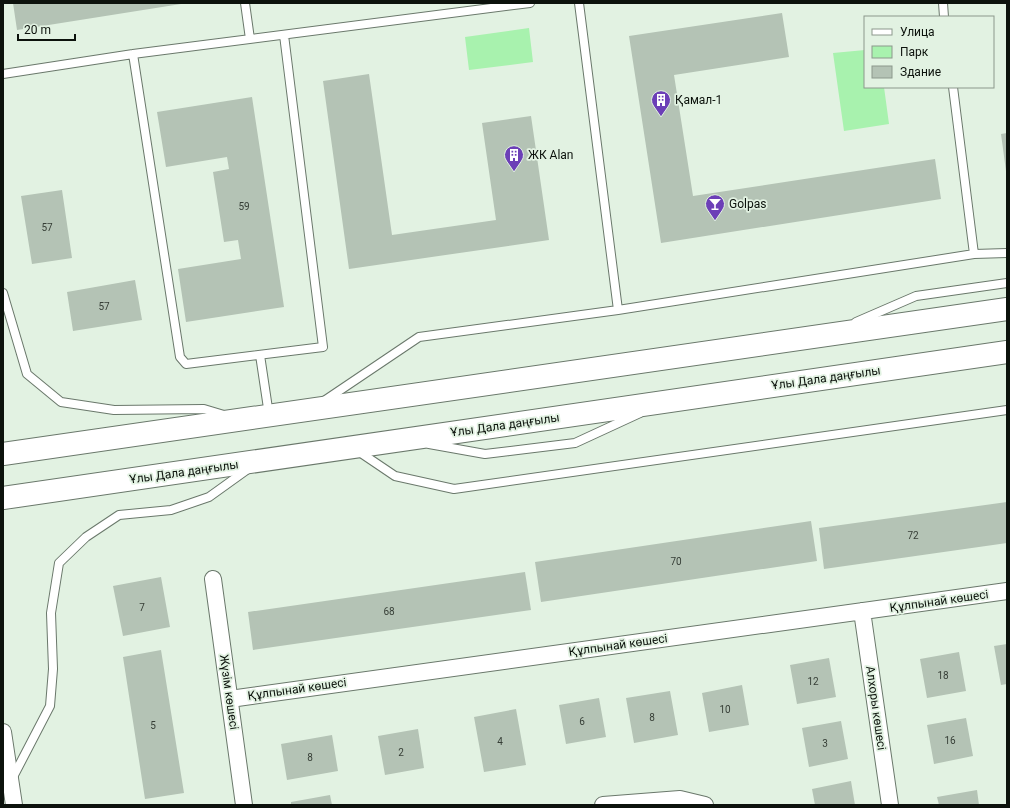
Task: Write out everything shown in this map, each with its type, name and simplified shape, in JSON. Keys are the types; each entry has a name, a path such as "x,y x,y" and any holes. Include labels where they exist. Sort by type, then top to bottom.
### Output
{"main road":[{"path":"3,454 1007,309"},
{"name":"Ұлы Дала даңғылы","path":"3,498 1007,352"}],"street":[{"name":"Жүзім көшесі","path":"213,579 244,805"},
{"name":"Құлпынай көшесі","path":"230,699 1007,591"},
{"name":"Алхоры көшесі","path":"862,611 890,805"},
{"path":"3,732 5,777 14,805"},
{"path":"603,805 680,799 705,805"}],"lane":[{"path":"245,3 250,39"},
{"path":"3,74 133,54 530,3"},
{"path":"579,3 618,310"},
{"path":"942,3 944,16"},
{"path":"133,54 180,357 186,364 260,355 323,347 284,35"},
{"path":"953,88 974,254"},
{"path":"310,410 419,337 618,310 974,254 1007,253"},
{"path":"828,335 916,296 1007,283"},
{"path":"3,294 27,374 61,402 114,410 204,409 240,420"},
{"path":"260,355 269,416"},
{"path":"352,447 394,476 454,489 1007,410"},
{"path":"5,777 50,706 53,669 51,613 59,563 86,537 119,516 171,510 209,497 260,460"}],"green space":[{"path":"529,28 533,62 469,70 465,37"},
{"path":"864,50 864,88 884,88 889,124 844,131 833,53"}],"building":[{"path":"13,3 181,3 181,4 17,30"},
{"name":"Қамал-1","path":"782,13 789,57 674,75 693,196 935,159 941,199 661,243 629,36"},
{"name":"ЖК Alan","path":"369,74 392,235 496,220 482,123 531,116 549,240 349,269 323,81"},
{"path":"252,97 284,307 186,322 178,269 241,259 238,240 224,242 213,172 229,169 227,157 166,167 157,112"},
{"path":"1007,133 1007,170 1006,171 1001,134"},
{"path":"62,190 72,258 32,264 21,196"},
{"path":"135,280 142,320 73,331 67,292"},
{"path":"1007,502 1007,543 824,569 819,528"},
{"path":"811,521 817,561 541,602 535,562"},
{"path":"525,572 531,610 253,650 248,612"},
{"path":"161,577 170,627 123,636 113,586"},
{"path":"1007,644 1007,684 1001,685 994,646"},
{"path":"161,650 184,793 145,799 123,657"},
{"path":"959,652 966,691 927,698 920,659"},
{"path":"829,658 836,697 797,704 790,665"},
{"path":"742,685 749,725 709,732 702,693"},
{"path":"670,691 678,735 634,743 626,698"},
{"path":"599,698 606,737 566,744 559,705"},
{"path":"516,709 526,765 484,772 474,717"},
{"path":"966,718 973,756 934,764 927,725"},
{"path":"841,721 848,759 809,767 802,728"},
{"path":"418,729 424,768 385,775 378,736"},
{"path":"332,735 338,771 287,780 281,744"},
{"path":"851,781 855,805 815,805 812,789"},
{"path":"977,790 979,805 939,805 937,797"},
{"path":"330,795 332,805 291,805 291,802"}],"place":[{"name":"Қамал-1","path":"661,117"},
{"name":"ЖК Alan","path":"514,172"},
{"name":"Golpas","path":"715,221"}]}
